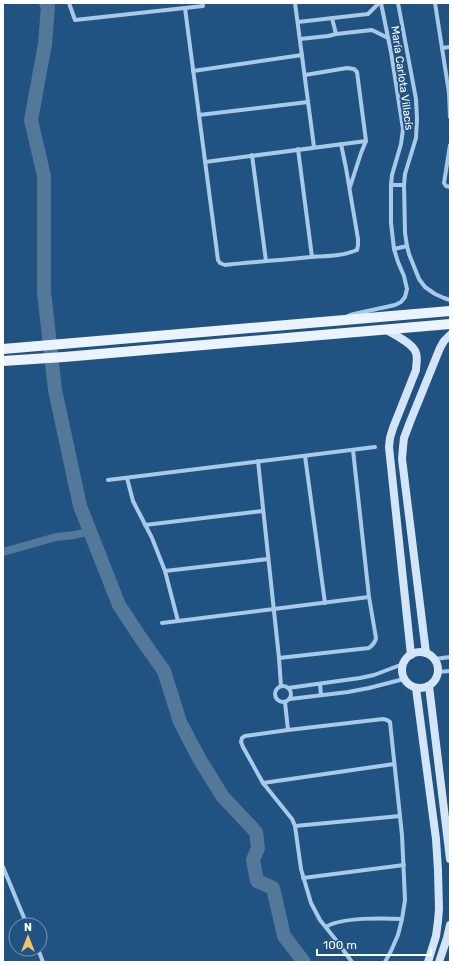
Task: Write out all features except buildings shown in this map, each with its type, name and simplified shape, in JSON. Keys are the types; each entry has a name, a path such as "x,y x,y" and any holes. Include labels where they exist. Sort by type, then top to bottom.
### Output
{"main road":[{"path":"3,349 450,311"},
{"path":"3,361 450,324"}],"street":[{"path":"69,3 75,20 203,6 202,3"},
{"path":"295,3 314,147"},
{"path":"298,22 368,14 380,3"},
{"name":"María Carlota Villacís","path":"339,320 354,314 395,305 401,302 405,297 407,289 406,282 394,249 391,223 391,185 393,169 401,144 403,129 388,38 380,3"},
{"name":"María Carlota Villacís","path":"398,3 416,99 417,119 416,138 404,185 405,234 407,246 419,279 425,287 435,294 450,300"},
{"path":"439,3 435,3 449,93 450,117"},
{"path":"185,8 218,260 220,263 224,265 312,257 342,254 357,250 358,239 340,144"},
{"path":"332,18 336,34"},
{"path":"300,39 372,30 388,38"},
{"path":"442,48 450,47"},
{"path":"193,70 302,55"},
{"path":"305,75 347,68 354,69 356,72 366,141 349,189"},
{"path":"199,115 308,102"},
{"path":"205,162 366,141"},
{"path":"450,145 449,162 444,183 446,186 450,187"},
{"path":"298,149 312,257"},
{"path":"252,155 266,261"},
{"path":"391,185 404,185"},
{"path":"394,249 407,246"},
{"path":"385,330 408,343 416,353 417,361 416,370 390,438 411,655"},
{"path":"426,653 402,459 404,438 410,422 440,348 450,335"},
{"path":"108,480 375,447"},
{"path":"279,658 369,648 375,641 376,638 369,597 353,450"},
{"path":"305,456 325,603"},
{"path":"258,462 281,686"},
{"path":"127,478 133,501 158,552 165,571 178,621"},
{"path":"145,525 263,511"},
{"path":"165,571 268,559"},
{"path":"162,623 369,597"},
{"path":"421,652 426,653 437,663 437,678 430,686 416,688 407,683 404,679 402,669 405,660 411,655 421,652"},
{"path":"434,659 450,657"},
{"path":"404,664 374,675 360,678 288,688 281,686 276,689 274,695 276,700 282,703 290,699 355,691 404,679"},
{"path":"438,672 450,671"},
{"path":"320,684 321,695"},
{"path":"430,686 450,859"},
{"path":"288,688 291,693 290,699"},
{"path":"416,688 436,839 438,870 438,921 436,936 428,962"},
{"path":"285,702 288,730"},
{"path":"352,962 318,916 311,903 303,878 295,826 292,819 263,783 243,747 241,742 242,738 249,735 383,719 390,722 400,816 405,900 398,935 385,962"},
{"path":"263,783 394,764"},
{"path":"295,826 400,816"},
{"path":"303,878 404,865"},
{"path":"3,867 24,917"},
{"path":"326,927 348,920 383,918 402,919"},
{"path":"439,962 450,925"}],"waterway":[{"path":"46,3 48,6 45,44 31,120 44,176 44,292 55,390 80,506 119,605 164,671 180,722 200,760 223,797 256,832 258,848 253,860 257,881 273,888 284,936 304,962"},
{"path":"3,552 56,537 75,535 90,531"}]}
